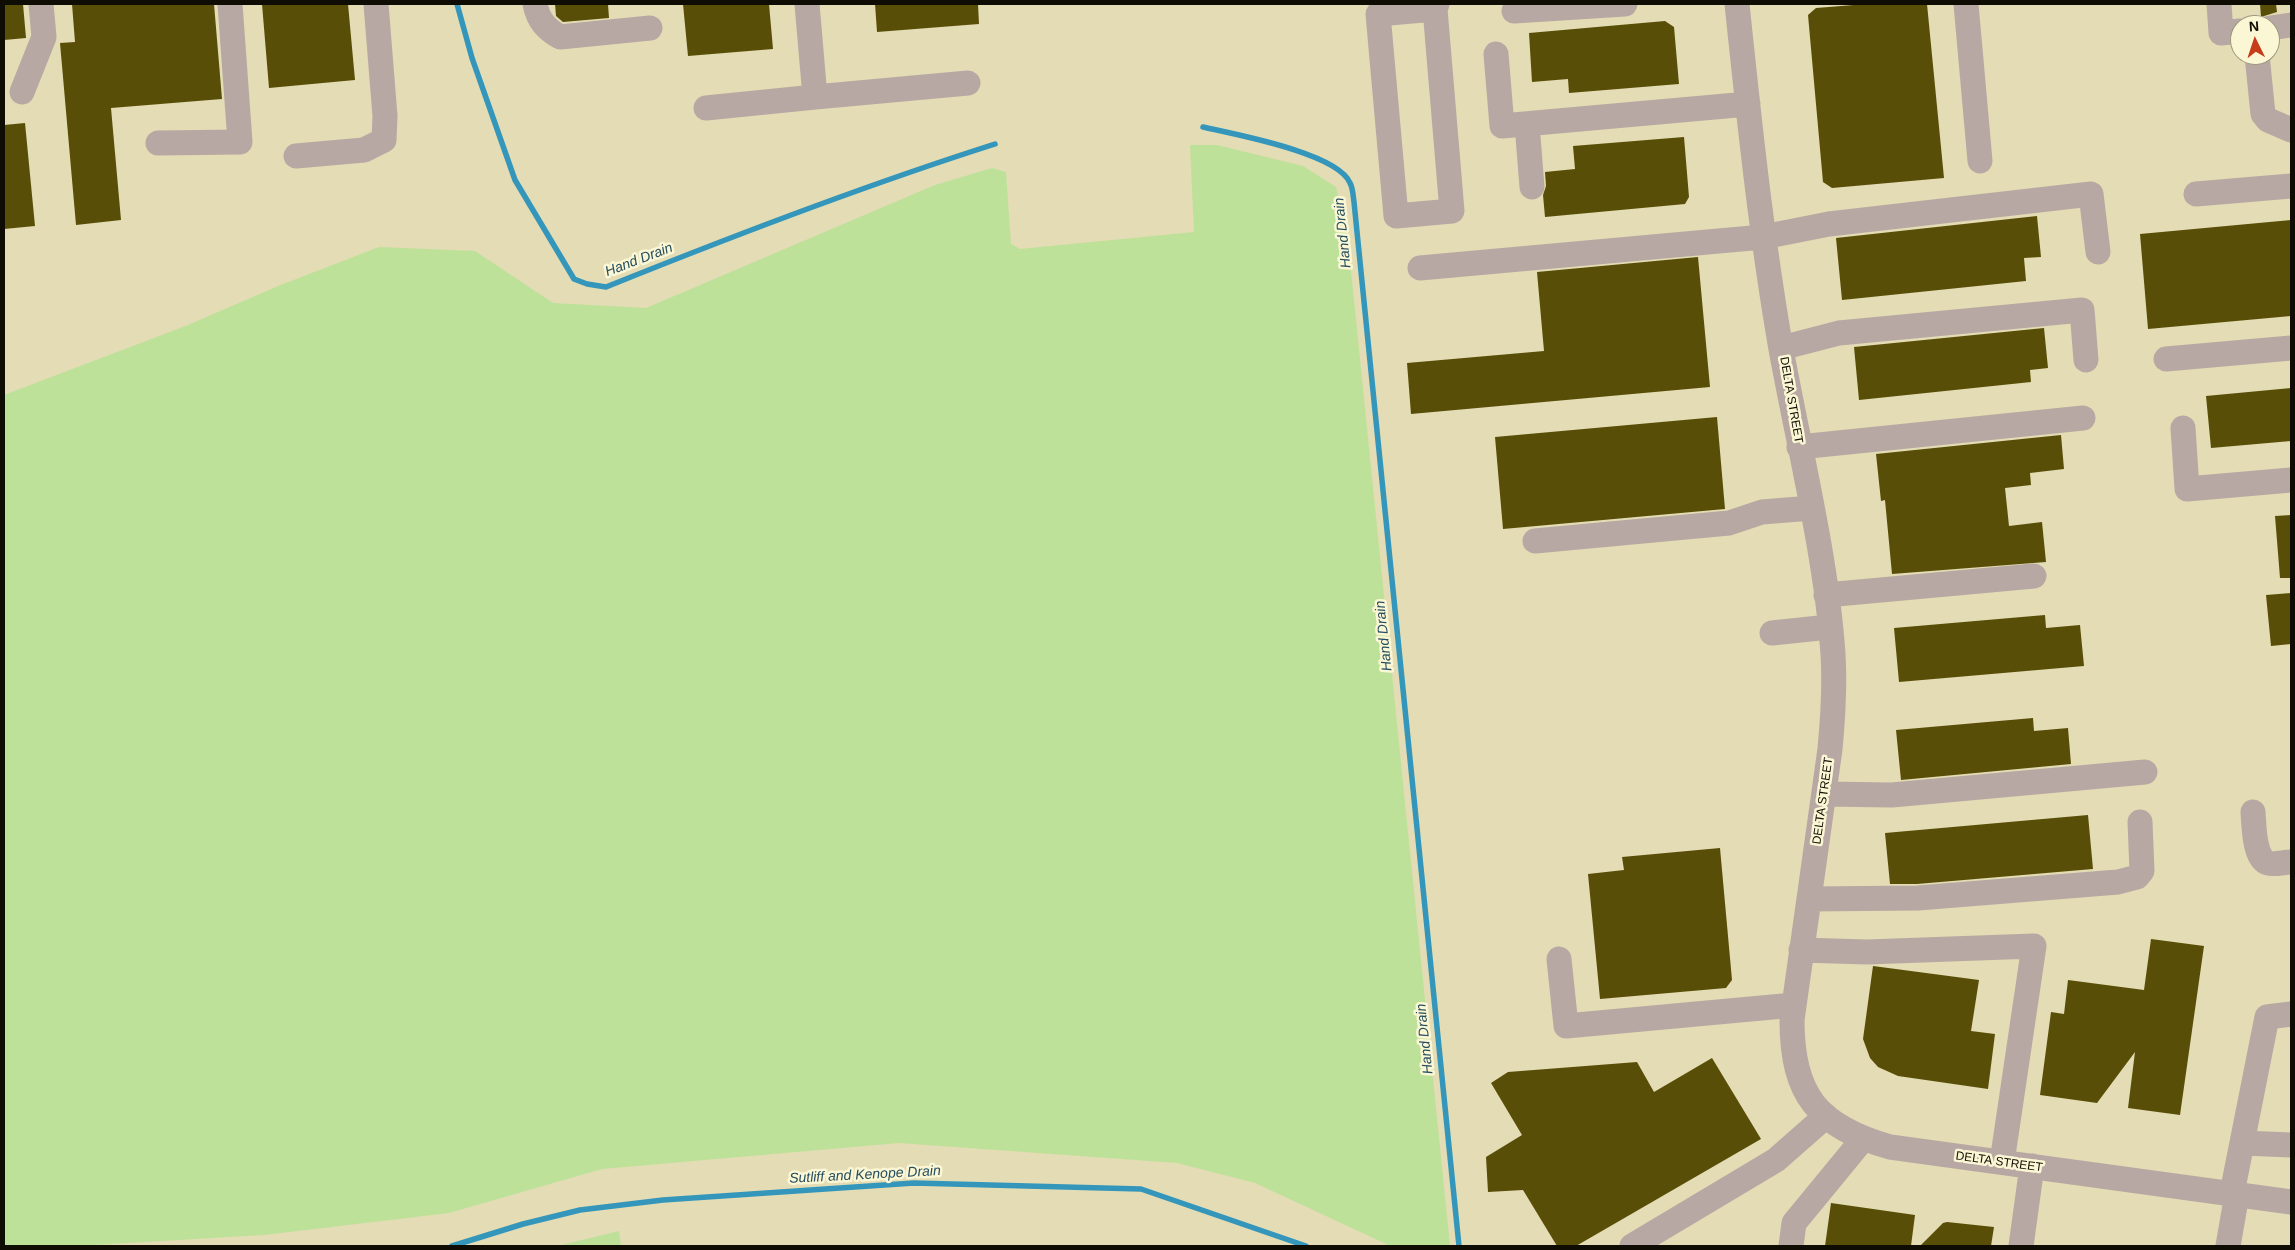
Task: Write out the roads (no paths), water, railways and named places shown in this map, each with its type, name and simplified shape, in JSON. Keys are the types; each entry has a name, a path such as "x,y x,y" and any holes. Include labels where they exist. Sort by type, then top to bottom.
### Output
{"street":[{"path":"22,92 44,38 41,4"},
{"path":"158,143 240,142 230,4"},
{"path":"296,156 364,150 384,140 385,116 376,4"},
{"path":"535,4 542,22 550,31 560,36 650,28"},
{"path":"807,4 815,97"},
{"path":"1514,11 1625,4"},
{"name":"DELTA STREET","path":"1737,4 1763,237 1781,348 1826,595 1833,654 1834,707 1792,1028 1794,1064 1800,1081 1808,1097 1826,1116 1839,1126 1863,1139 1890,1146 2291,1202"},
{"path":"1966,4 1980,161"},
{"path":"2219,4 2222,33 2230,32"},
{"path":"1436,6 1452,211 1396,216 1378,14 1436,6"},
{"path":"1496,54 1502,126 1748,104"},
{"path":"2258,65 2263,114 2268,120 2291,130"},
{"path":"706,108 968,83"},
{"path":"1527,124 1532,186"},
{"path":"2196,194 2291,186"},
{"path":"1420,268 1763,237 1829,224 2091,194 2098,252"},
{"path":"1781,348 1839,333 2082,310 2086,360"},
{"path":"2166,359 2291,348"},
{"path":"1800,447 2083,418"},
{"path":"2183,428 2187,489 2291,480"},
{"path":"1535,541 1729,524 1762,512 1811,508"},
{"path":"1826,595 2034,576"},
{"path":"1772,633 1830,628"},
{"path":"1824,794 1892,795 2145,772"},
{"path":"2253,812 2258,854 2261,860 2269,864 2291,862"},
{"path":"1809,899 1918,898 2118,882 2137,877 2142,871 2140,822"},
{"path":"1801,950 1867,952 2034,946 2002,1162"},
{"path":"1559,959 1566,1026 1794,1005"},
{"path":"2228,1246 2242,1143 2267,1017 2291,1014"},
{"path":"1632,1246 1776,1160 1826,1116"},
{"path":"1791,1246 1794,1223 1863,1139"},
{"path":"2242,1143 2291,1145"},
{"path":"2021,1246 2032,1166"}],"waterway":[{"name":"Hand Drain","path":"457,4 472,58 515,180 574,279 587,284 606,287 799,212 995,144"},
{"name":"Hand Drain","path":"1203,127 1283,146 1306,154 1341,172 1350,183 1352,190 1459,1246"},
{"name":"Sutliff and Kenope Drain","path":"452,1246 523,1224 580,1210 663,1200 914,1183 1141,1189 1306,1246"}]}
